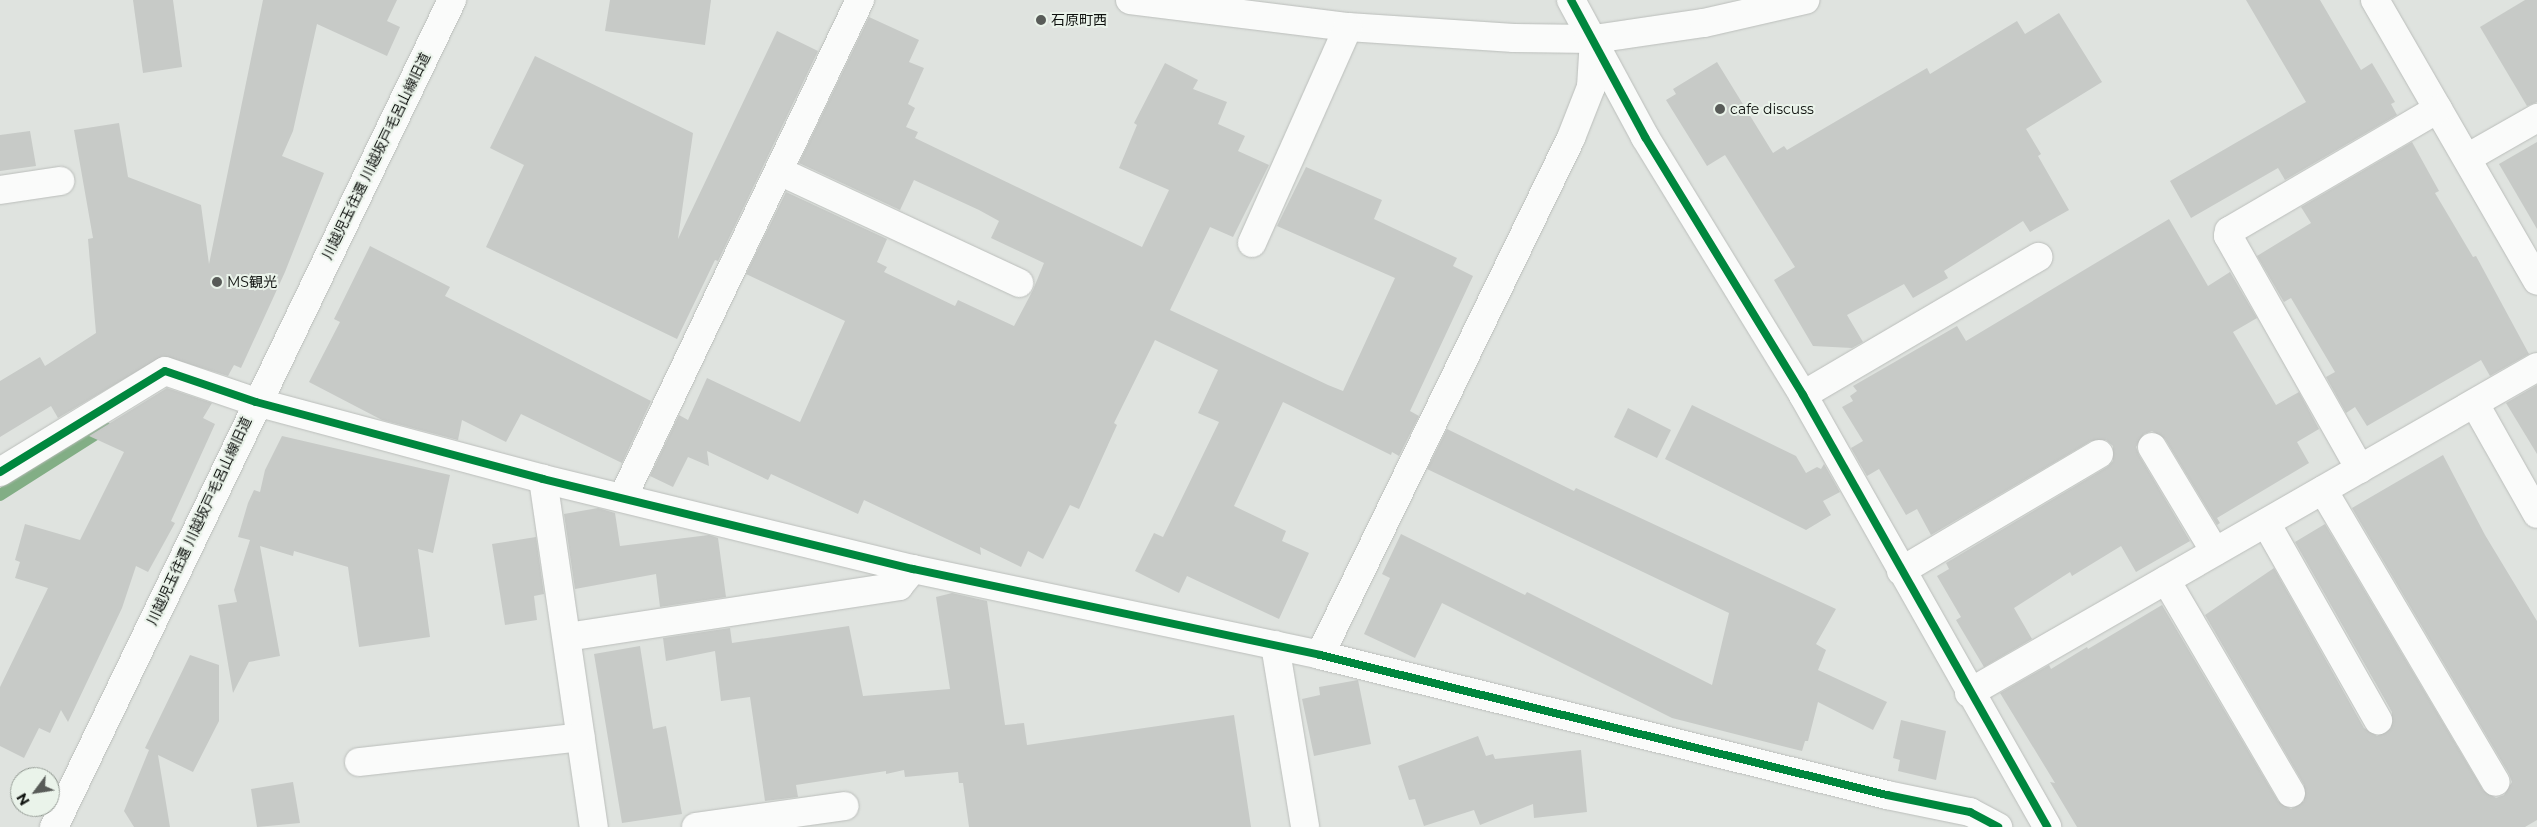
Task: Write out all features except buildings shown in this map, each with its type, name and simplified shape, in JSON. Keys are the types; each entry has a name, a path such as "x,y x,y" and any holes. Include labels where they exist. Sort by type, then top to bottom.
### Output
{"street":[{"name":"川越児玉往還 川越坂戸毛呂山線旧道","path":"54,827 256,402 452,0"},
{"path":"623,497 860,0"},
{"path":"1130,0 1348,27 1514,38 1594,39 1704,23 1805,0"},
{"path":"1571,0 1646,137 1803,395 1969,693 2048,827"},
{"path":"2375,0 2537,281"},
{"path":"1252,243 1348,27"},
{"path":"1320,655 1571,138 1591,87 1594,39"},
{"path":"2360,469 2228,236 2229,231 2438,109"},
{"path":"2467,158 2537,118"},
{"path":"779,171 1019,283"},
{"path":"0,190 60,181"},
{"path":"1803,395 2038,256"},
{"path":"1969,693 2537,367"},
{"path":"0,472 165,371 256,402 543,479 913,569 1320,655 1887,795 1970,812 1998,827"},
{"path":"2475,404 2537,514"},
{"path":"2152,447 2215,552"},
{"path":"1901,571 2099,454"},
{"path":"543,479 594,827"},
{"path":"2323,490 2496,782"},
{"path":"2266,523 2378,720"},
{"path":"567,637 899,586 913,569"},
{"path":"2166,580 2291,793"},
{"path":"1275,645 1305,827"},
{"path":"359,762 581,737"},
{"path":"696,827 845,806"}],"waterway":[{"path":"0,495 105,428"}],"cycle path":[{"path":"1571,0 1645,137 1803,395 2047,827"},
{"path":"0,472 165,371 256,402 543,479 913,569 1320,655 1887,795 1970,812 1998,827"}],"place":[{"name":"石原町西","path":"1041,20"},
{"name":"cafe discuss","path":"1720,109"},
{"name":"MS観光","path":"217,282"}]}
